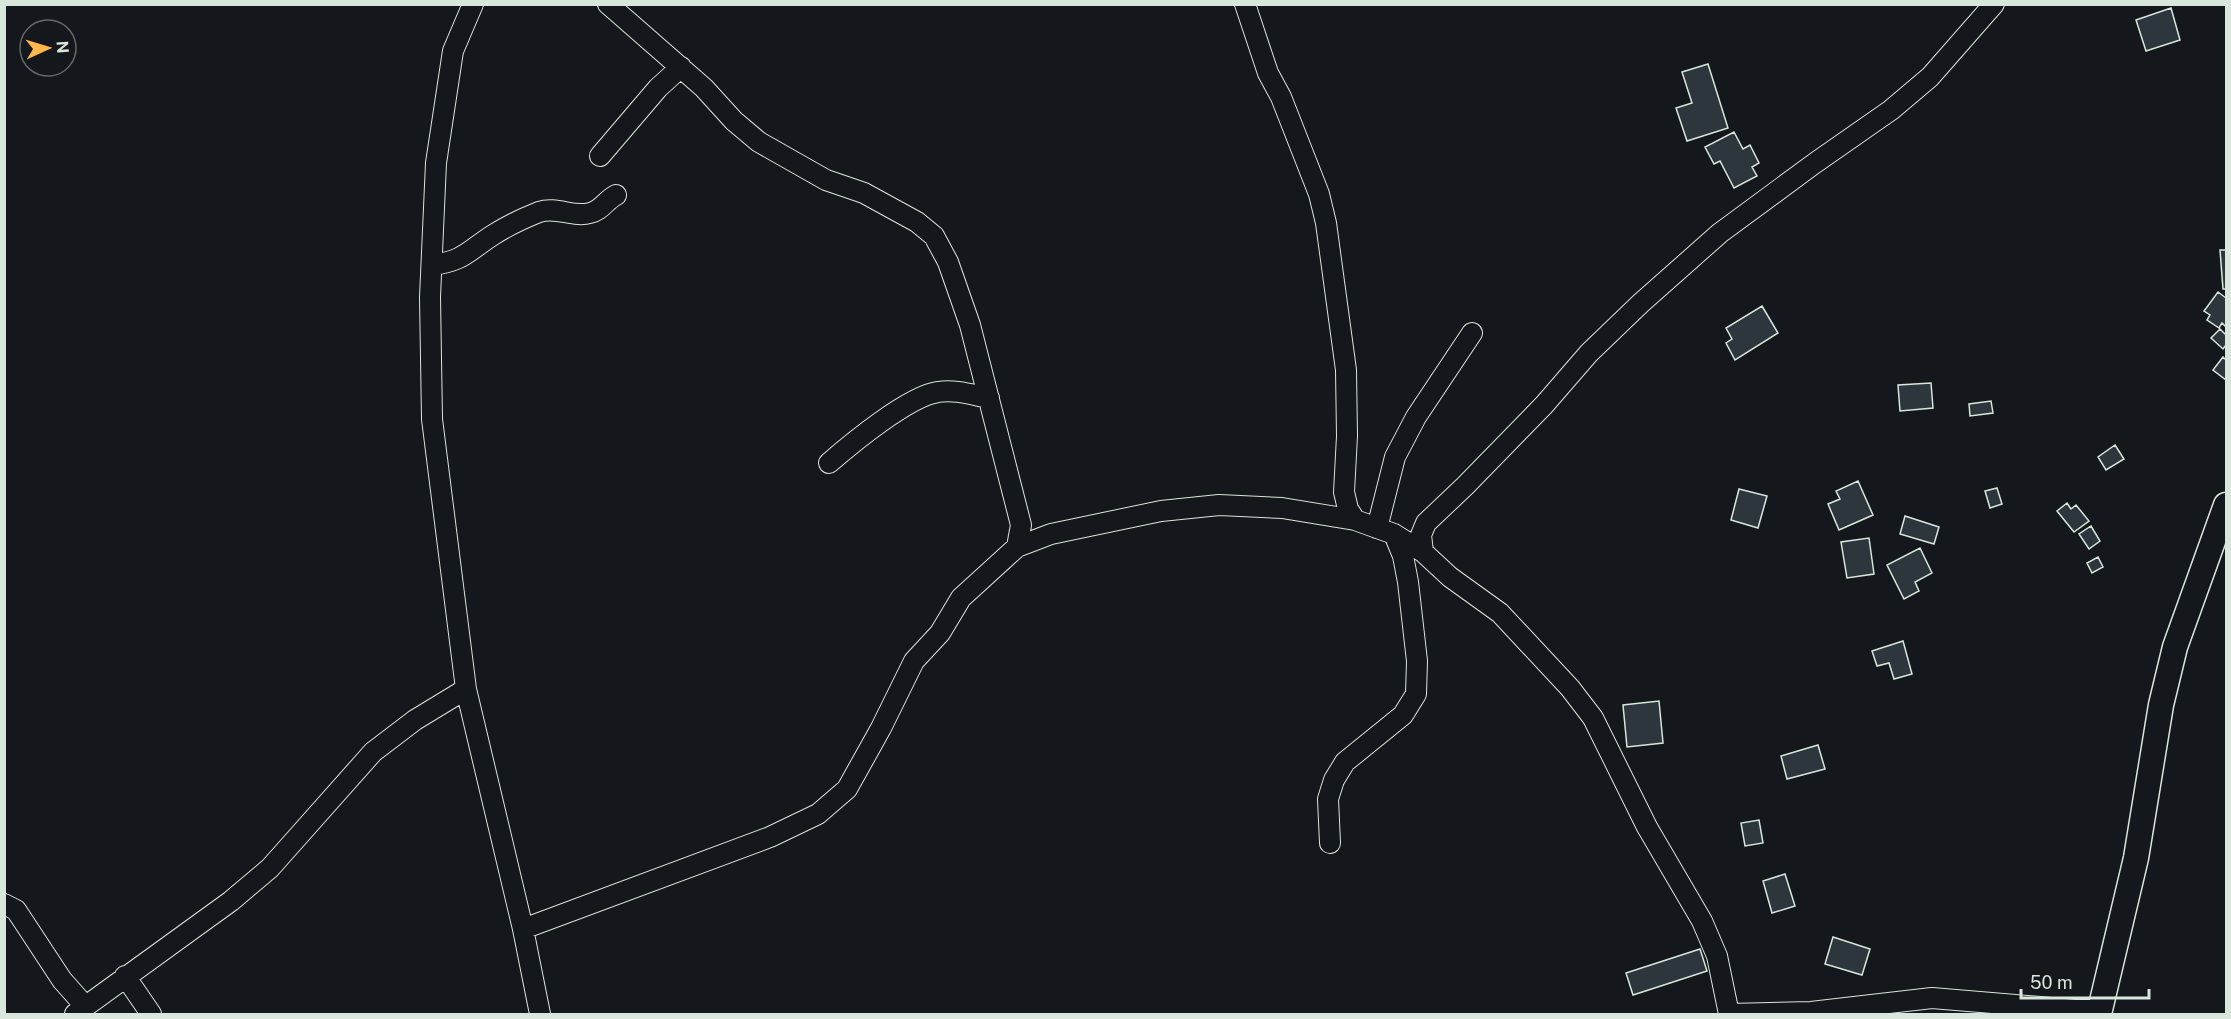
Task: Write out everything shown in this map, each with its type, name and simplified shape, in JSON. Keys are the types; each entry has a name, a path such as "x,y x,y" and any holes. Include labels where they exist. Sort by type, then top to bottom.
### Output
{"main road":[{"path":"2100,1012 2136,858 2161,705 2175,647 2226,505"}],"street":[{"path":"473,4 453,51 436,163 432,265 432,419 466,689 523,929 540,1014"},
{"path":"608,4 704,88 734,121 759,142 825,180 864,193 917,222 934,236 948,262 970,325 1021,525 1017,548"},
{"path":"1245,4 1268,73 1281,97 1318,194 1326,223 1346,370 1347,436 1344,492 1348,508 1355,520"},
{"path":"1423,552 1420,535 1426,523 1544,405 1589,353 1720,233 1891,110 1930,77 1994,4"},
{"path":"600,156 658,88 681,67"},
{"path":"432,265 451,263 464,257 493,235 542,211 555,209 581,215 593,213 616,195"},
{"path":"1330,843 1328,799 1345,762 1403,715 1416,694 1418,661 1408,582 1402,556 1386,531 1395,457 1416,417 1472,333"},
{"path":"829,463 868,431 904,407 926,396 937,392 950,392 989,398"},
{"path":"523,929 770,837 818,814 847,789 881,728 900,685 914,661 940,633 961,598 1017,548 1051,534 1161,512 1219,504 1282,508 1355,520 1386,531 1423,552 1450,577 1500,614 1570,688 1593,718 1647,827 1702,921 1717,956 1729,1014 1811,1012 1932,998 2100,1012"},
{"path":"4,904 16,910 80,1010 231,901 270,868 373,752 415,720 466,689"},
{"path":"125,976 151,1014"}],"building":[{"path":"2171,8 2180,40 2146,51 2136,20"},
{"path":"1708,64 1728,128 1687,141 1676,108 1692,103 1682,72"},
{"path":"1734,132 1743,149 1750,145 1759,163 1752,167 1757,176 1734,188 1720,161 1714,164 1705,147"},
{"path":"2220,250 2226,250 2226,289 2223,289"},
{"path":"2218,292 2226,298 2226,327 2222,323 2219,328 2207,320 2210,315 2204,311"},
{"path":"1762,306 1778,333 1735,360 1726,343 1732,339 1726,328"},
{"path":"2220,329 2226,335 2226,345 2223,349 2211,338"},
{"path":"2223,357 2226,360 2226,380 2213,370"},
{"path":"1931,383 1933,408 1900,411 1898,385"},
{"path":"1991,401 1993,413 1970,416 1969,404"},
{"path":"2115,445 2124,459 2106,470 2098,457"},
{"path":"1858,481 1873,515 1839,530 1828,504 1840,499 1836,491"},
{"path":"1997,488 2002,504 1990,508 1985,491"},
{"path":"1739,489 1767,496 1758,528 1731,520"},
{"path":"2067,503 2071,509 2076,505 2089,521 2074,532 2057,511"},
{"path":"1905,516 1939,527 1934,544 1900,534"},
{"path":"2091,526 2100,541 2089,549 2079,534"},
{"path":"1869,538 1874,574 1847,578 1841,542"},
{"path":"1920,548 1932,573 1915,582 1919,591 1904,599 1887,565"},
{"path":"2098,557 2103,567 2092,573 2087,563"},
{"path":"1903,641 1912,674 1894,679 1889,663 1877,666 1872,651"},
{"path":"1659,701 1663,743 1627,747 1623,705"},
{"path":"1818,745 1825,769 1787,779 1781,756"},
{"path":"1759,820 1763,843 1745,846 1741,823"},
{"path":"1785,874 1795,906 1772,913 1763,881"},
{"path":"1833,937 1870,949 1862,975 1825,964"},
{"path":"1700,949 1707,971 1633,995 1626,973"}]}
